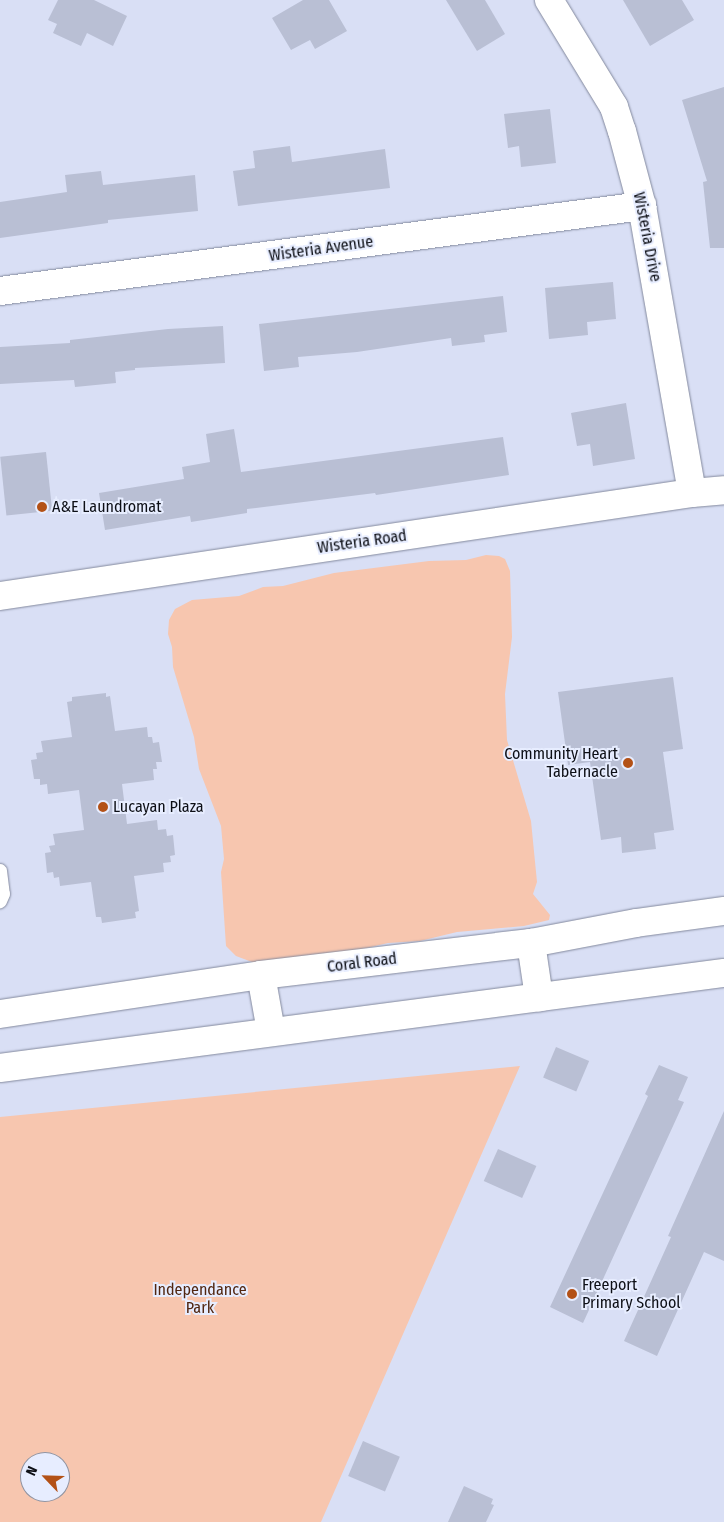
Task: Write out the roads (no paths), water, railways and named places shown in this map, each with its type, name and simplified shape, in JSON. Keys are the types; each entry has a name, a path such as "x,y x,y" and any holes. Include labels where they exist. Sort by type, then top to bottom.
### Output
{"street":[{"name":"Wisteria Drive","path":"549,0 614,106 642,206 692,493"},
{"name":"Wisteria Avenue","path":"0,291 642,206"},
{"name":"Wisteria Road","path":"0,596 692,493 724,490"},
{"name":"Coral Road","path":"0,1014 262,975 532,943 636,923 724,911"},
{"path":"532,943 539,997"},
{"path":"0,1068 270,1031 724,973"},
{"path":"262,975 270,1031"}],"lane":[{"path":"0,871 3,894 0,901"}],"place":[{"name":"A&E Laundromat","path":"42,507"},
{"name":"Community Heart Tabernacle","path":"628,763"},
{"name":"Lucayan Plaza","path":"103,807"},
{"name":"Freeport Primary School","path":"572,1294"}],"park label":[{"name":"Independance Park","path":"200,1299"}]}
